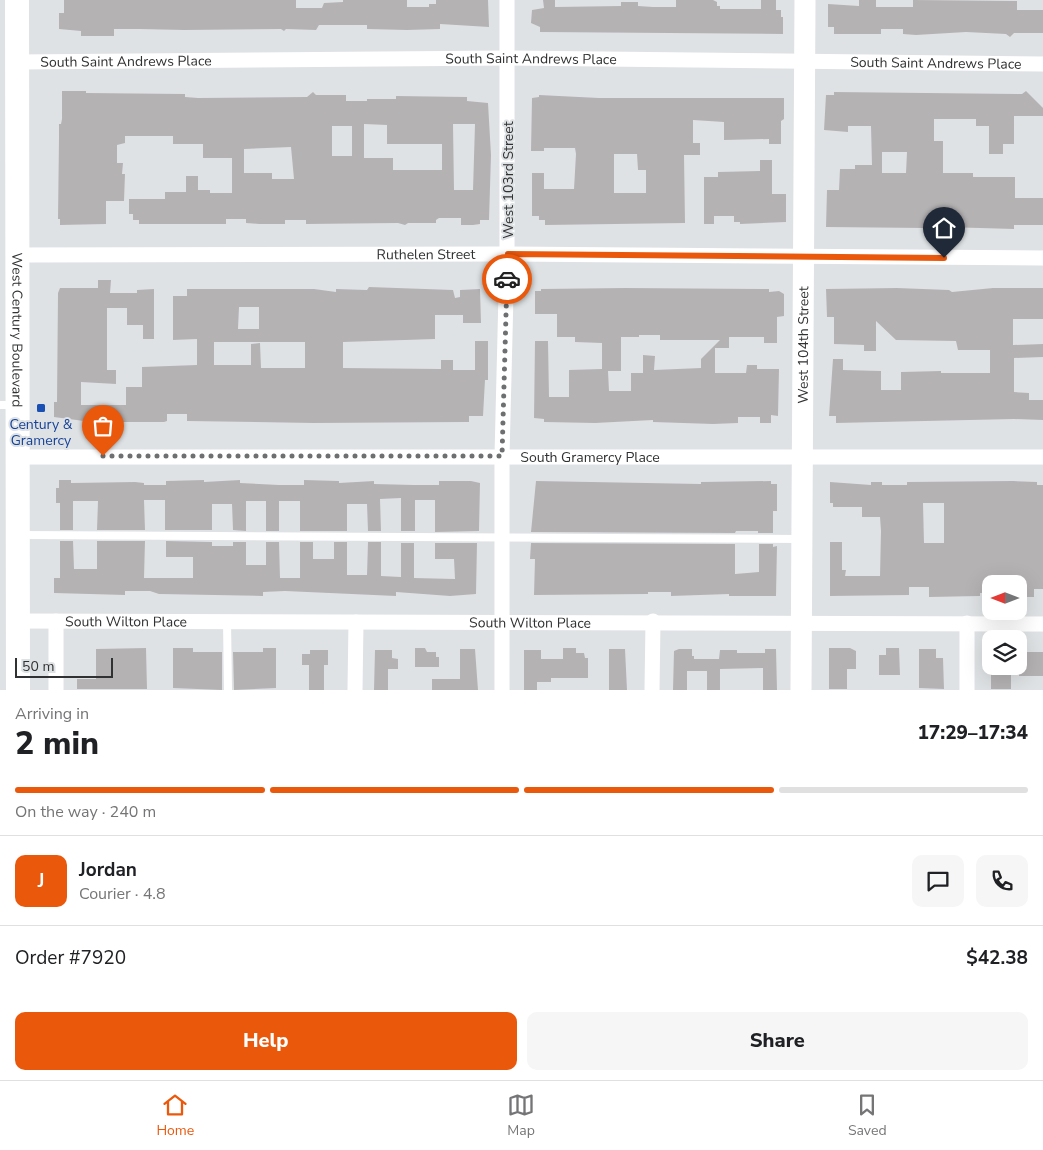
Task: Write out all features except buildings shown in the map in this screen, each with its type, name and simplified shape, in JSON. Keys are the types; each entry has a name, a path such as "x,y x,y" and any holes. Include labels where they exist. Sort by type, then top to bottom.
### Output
{"main road":[{"name":"West Century Boulevard","path":"17,0 18,255 9,405 18,456 18,690"}],"street":[{"name":"West 103rd Street","path":"502,690 502,456 508,254 509,58 507,0"},
{"name":"West 104th Street","path":"801,690 805,0"},
{"name":"South Saint Andrews Place","path":"17,62 509,58 805,63 1043,64"},
{"name":"Ruthelen Street","path":"18,255 508,254 1043,258"},
{"name":"South Gramercy Place","path":"18,456 1043,456"},
{"name":"South Wilton Place","path":"18,620 1043,624"},
{"path":"56,621 56,690"},
{"path":"356,622 356,690"},
{"path":"652,690 653,622"},
{"path":"967,623 967,690"}],"lane":[{"path":"18,535 502,539 802,539"},
{"path":"227,621 228,690"}],"way so far":[{"path":"103,456 502,456 507,279"}],"place":[{"name":"Century & Gramercy","path":"41,408"}],"route":[{"path":"507,279 508,254 944,258"}]}
